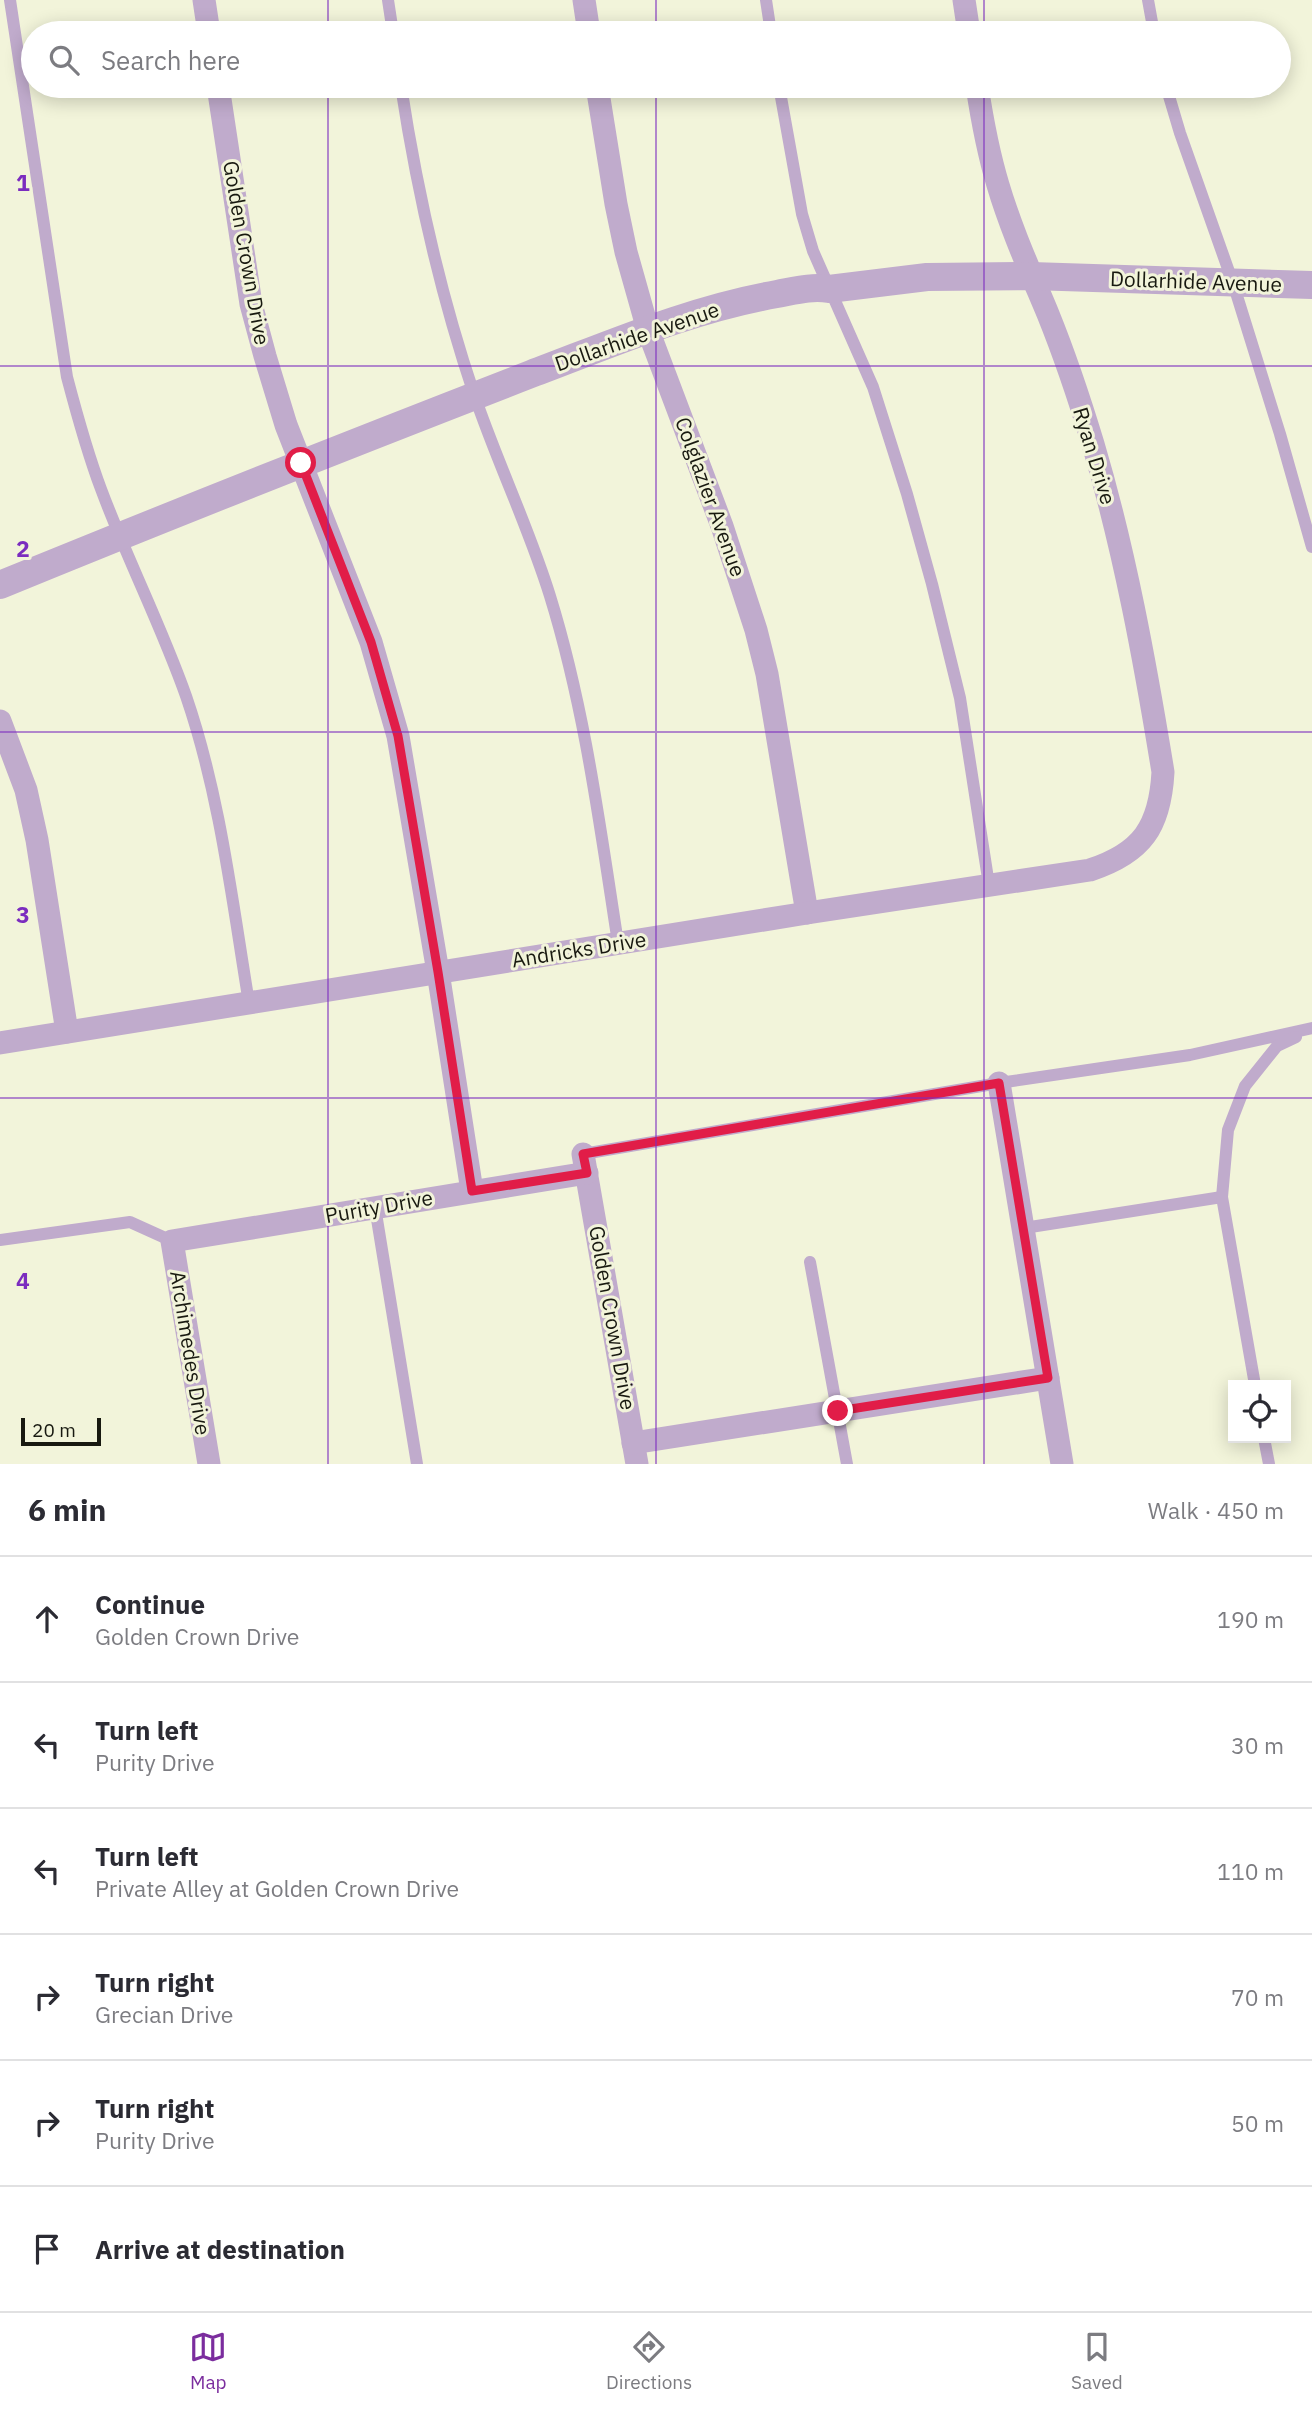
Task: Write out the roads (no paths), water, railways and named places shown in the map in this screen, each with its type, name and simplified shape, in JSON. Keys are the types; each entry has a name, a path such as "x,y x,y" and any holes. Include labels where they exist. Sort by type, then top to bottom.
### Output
{"street":[{"path":"204,0 207,21"},
{"path":"584,0 587,21"},
{"path":"964,0 967,21"},
{"name":"Golden Crown Drive","path":"220,98 251,304 286,425 371,642 389,701 408,785 472,1191"},
{"name":"Colglazier Avenue","path":"599,98 626,252 648,330 722,526 756,630 767,674 807,913"},
{"name":"Ryan Drive","path":"979,98 985,138 997,183 1048,314 1092,444 1144,659 1163,772 1162,791 1154,821 1146,834"},
{"name":"Dollarhide Avenue","path":"0,585 301,463 648,330 707,310 759,297 817,287 829,289 927,278 1031,276 1312,285"},
{"path":"0,721 26,790 37,840 67,1032"},
{"name":"Andricks Drive","path":"0,1043 1090,870 1114,862 1130,851 1146,834"},
{"path":"999,1083 1062,1464"},
{"name":"Golden Crown Drive","path":"585,1164 635,1453"},
{"name":"Purity Drive","path":"172,1241 472,1191 585,1164"},
{"name":"Archimedes Drive","path":"172,1241 209,1464"},
{"path":"635,1453 838,1411 1048,1378"}],"lane":[{"path":"10,0 21,73"},
{"path":"388,0 391,21"},
{"path":"766,0 769,21"},
{"path":"1148,0 1152,21"},
{"path":"25,98 67,377 82,436 101,491 185,695 204,757 216,809 249,1003"},
{"path":"403,98 429,241 449,317 475,396 550,596 584,731 618,943"},
{"path":"781,98 802,214 813,251 873,387 932,584 960,698 989,885"},
{"path":"1170,98 1233,283 1312,547"},
{"path":"585,1164 999,1083 1190,1055 1312,1028"},
{"path":"1254,1380 1223,1197 1228,1130 1245,1086 1276,1046 1312,1028"},
{"path":"1024,1228 1223,1197"},
{"path":"375,1207 417,1464"},
{"path":"0,1240 130,1222 172,1241"},
{"path":"810,1262 847,1464"},
{"path":"1265,1443 1269,1464"}]}
